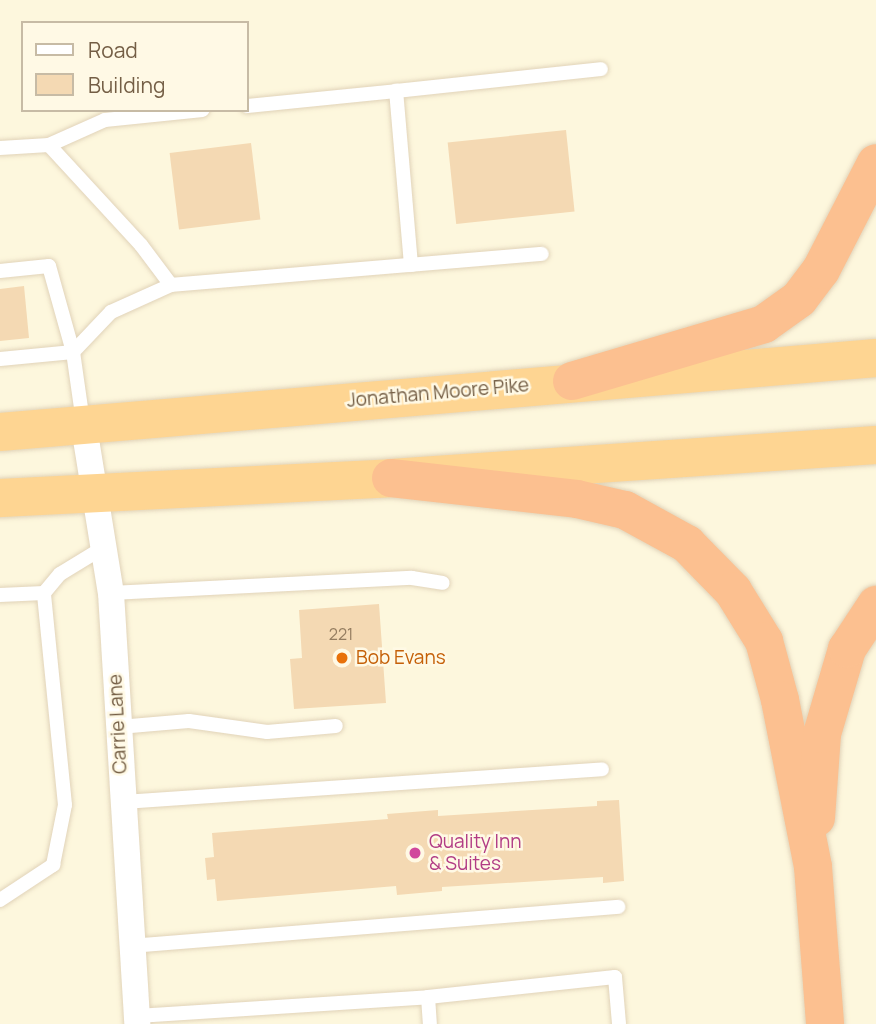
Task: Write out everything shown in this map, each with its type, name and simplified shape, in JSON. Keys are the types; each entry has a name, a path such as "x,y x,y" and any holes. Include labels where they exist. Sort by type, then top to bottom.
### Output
{"highway":[{"path":"572,381 764,324 799,299 821,270 876,163"},
{"name":"Jonathan Moore Pike","path":"0,432 84,427 572,381 876,358"},
{"path":"0,498 391,478 876,445"},
{"path":"391,478 577,499 625,510 687,544 733,591 764,641 813,867 825,1024"},
{"path":"813,867 822,734 848,649 876,604"}],"street":[{"name":"Carrie Lane","path":"84,427 101,549 111,593 137,1020"}],"lane":[{"path":"248,106 601,69"},
{"path":"396,91 411,265"},
{"path":"0,148 49,145 105,120 183,112"},
{"path":"49,145 141,245 171,285"},
{"path":"0,359 74,352 111,312 171,285 542,254"},
{"path":"0,271 49,266 74,352 84,427"},
{"path":"0,900 53,865 65,805 44,593 60,574 101,549"},
{"path":"111,593 412,578 443,583"},
{"path":"0,595 44,593"},
{"path":"119,727 190,721 267,732 336,726"},
{"path":"123,802 602,769"},
{"path":"131,946 618,907"},
{"path":"137,1020 428,997 615,977 619,1024"},
{"path":"428,997 430,1024"}],"building":[{"path":"566,130 575,212 456,224 448,142"},
{"path":"251,143 260,219 179,229 170,153"},
{"path":"24,286 29,338 0,341 0,289"},
{"path":"379,604 386,703 294,709 290,659 302,658 299,610"},
{"path":"619,800 624,881 603,883 603,877 442,887 442,891 397,895 396,886 217,901 215,879 207,880 205,858 214,857 212,833 388,819 387,814 438,810 438,816 597,806 597,801"}],"place":[{"name":"Bob Evans","path":"342,658"},
{"name":"Quality Inn & Suites","path":"415,853"}]}
